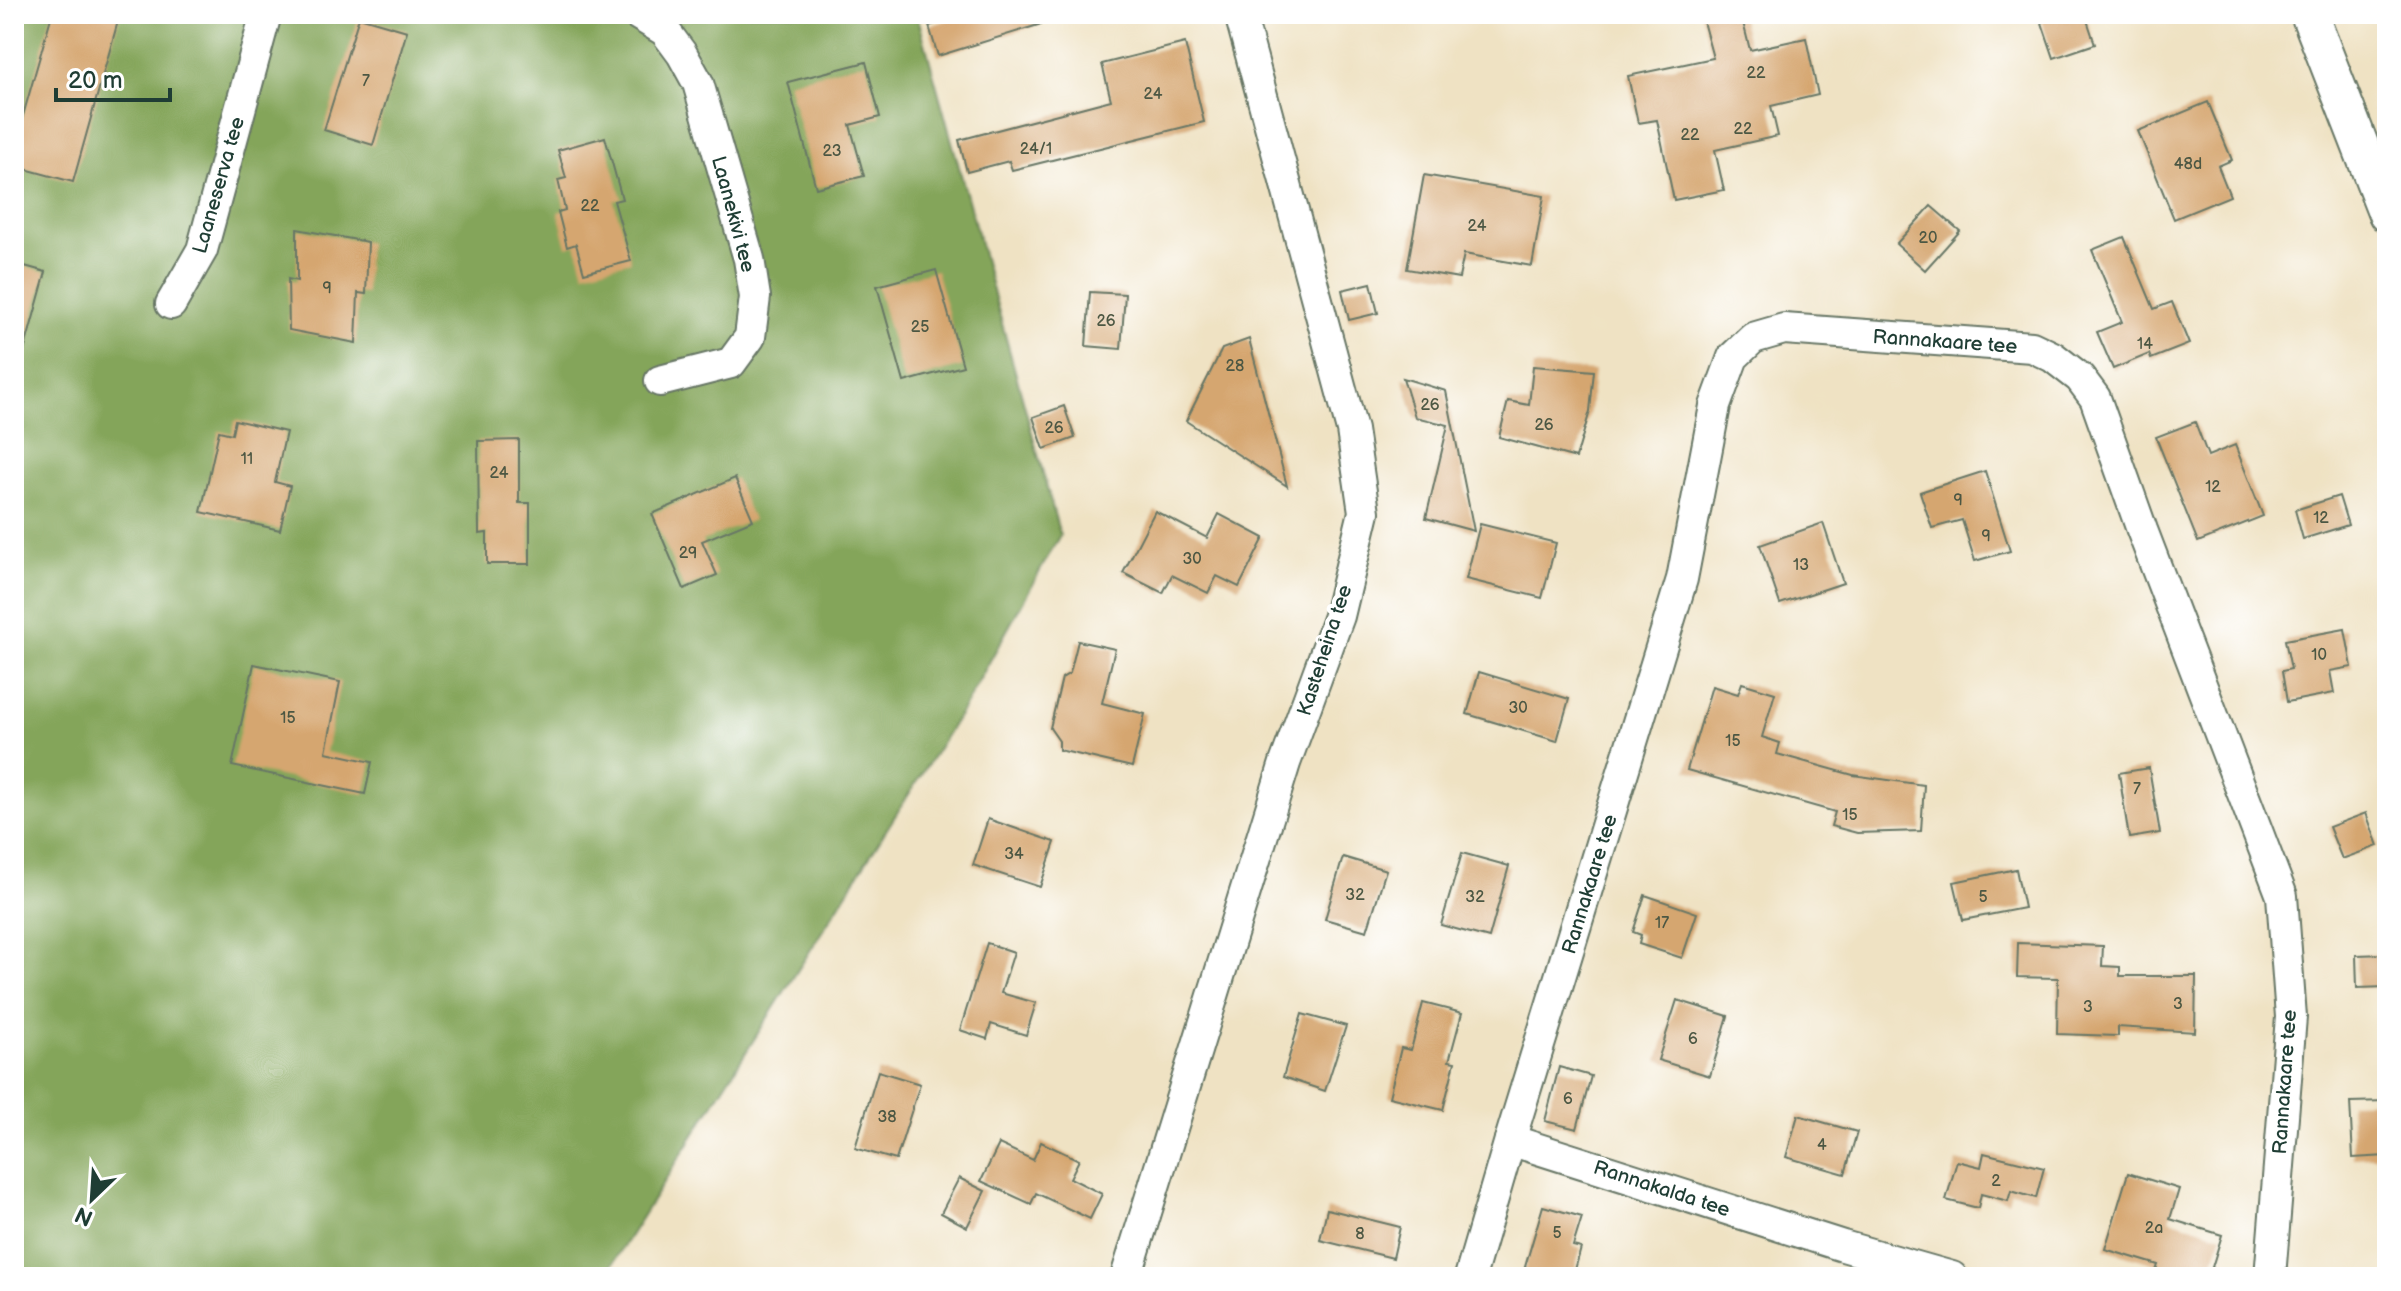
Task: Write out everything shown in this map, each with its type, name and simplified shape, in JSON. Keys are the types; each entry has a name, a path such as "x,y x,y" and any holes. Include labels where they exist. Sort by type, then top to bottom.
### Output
{"street":[{"name":"Laaneserva tee","path":"171,304 202,250 266,14"},
{"name":"Laanekivi tee","path":"637,14 665,31 698,83 749,259 755,297 750,337 731,363 660,381"},
{"name":"Kasteheina tee","path":"1126,1277 1285,763 1339,616 1364,512 1352,430 1240,14"},
{"path":"2309,14 2387,214"},
{"name":"Rannakaare tee","path":"1510,1140 1682,579 1715,406 1733,357 1753,338 1784,329 2032,347 2053,357 2080,378 2095,398 2142,530 2282,896 2291,1017 2270,1277"},
{"path":"1470,1277 1510,1140"},
{"name":"Rannakalda tee","path":"1510,1140 1843,1246 1952,1277"}],"green space":[{"path":"14,14 917,14 1060,535 967,702 604,1277 14,1277"}],"building":[{"path":"52,14 120,14 73,182 14,166 14,147"},
{"path":"966,14 1050,14 1051,21 938,56 929,26"},
{"path":"1701,14 1741,14 1750,50 1806,38 1818,95 1771,106 1778,136 1715,150 1724,190 1674,200 1657,120 1638,123 1628,76 1713,58"},
{"path":"2039,14 2085,14 2095,44 2054,58"},
{"path":"359,17 407,31 373,145 324,130"},
{"path":"1185,43 1204,122 1012,170 1009,161 967,172 959,140 1111,100 1102,64"},
{"path":"866,62 880,117 850,125 864,176 816,188 788,82"},
{"path":"2208,102 2232,160 2218,166 2230,196 2174,219 2138,131"},
{"path":"605,137 622,199 614,201 631,261 584,273 576,244 567,247 558,212 565,210 558,180 566,178 558,150"},
{"path":"1424,175 1544,196 1532,266 1464,254 1459,278 1407,269"},
{"path":"1931,206 1960,231 1925,270 1896,244"},
{"path":"297,229 368,242 366,294 358,293 356,343 289,330 288,279 297,281"},
{"path":"2124,237 2154,309 2172,302 2189,344 2151,359 2149,354 2113,369 2097,332 2122,322 2092,250"},
{"path":"14,263 46,272 23,355 14,354"},
{"path":"936,270 963,366 904,382 877,286"},
{"path":"1371,283 1378,313 1349,320 1342,290"},
{"path":"1090,292 1125,294 1121,349 1086,346"},
{"path":"1249,339 1287,486 1186,421 1222,349"},
{"path":"1533,366 1594,371 1590,411 1576,458 1499,437 1508,401 1529,405"},
{"path":"1403,378 1446,391 1474,531 1426,518 1448,425 1415,417"},
{"path":"1064,406 1075,438 1044,449 1033,417"},
{"path":"235,420 286,432 275,482 290,486 280,530 201,512 219,431 232,434"},
{"path":"2195,422 2208,456 2235,445 2263,516 2198,542 2156,437"},
{"path":"519,440 519,503 530,503 530,564 487,564 487,533 479,534 478,441"},
{"path":"1985,471 2010,551 1975,561 1962,520 1932,528 1920,492"},
{"path":"735,478 753,520 702,541 717,575 684,589 652,514"},
{"path":"2339,496 2348,525 2303,539 2295,510"},
{"path":"1155,511 1207,538 1219,514 1264,538 1239,587 1217,576 1208,593 1172,575 1163,593 1123,573"},
{"path":"1823,523 1843,583 1780,604 1760,545"},
{"path":"1480,524 1556,543 1542,598 1466,579"},
{"path":"2345,629 2352,667 2330,671 2334,693 2287,702 2282,671 2291,669 2285,640"},
{"path":"1078,641 1115,649 1102,703 1145,714 1132,767 1059,750 1059,741 1050,728 1062,678 1070,673"},
{"path":"254,664 340,682 326,752 372,762 365,794 232,766"},
{"path":"1479,672 1569,699 1557,741 1467,714"},
{"path":"1742,683 1775,693 1762,737 1780,743 1777,754 1853,775 1924,785 1921,831 1857,833 1831,826 1835,812 1687,770 1712,686 1738,694"},
{"path":"2149,768 2160,833 2129,838 2119,773"},
{"path":"2366,813 2378,846 2342,859 2329,827"},
{"path":"988,819 1055,842 1040,887 973,865"},
{"path":"1462,853 1509,866 1489,938 1441,925"},
{"path":"1343,857 1386,870 1367,931 1325,919"},
{"path":"2016,869 2024,908 1963,920 1954,882"},
{"path":"1645,895 1697,913 1682,958 1639,944 1641,935 1633,932"},
{"path":"987,943 1014,952 1001,993 1036,1003 1026,1035 991,1024 987,1039 960,1030"},
{"path":"2018,943 2103,946 2102,966 2120,967 2120,976 2196,976 2195,1032 2118,1027 2118,1036 2057,1034 2058,978 2017,977"},
{"path":"2387,954 2387,987 2357,988 2356,955"},
{"path":"1677,1000 1728,1016 1710,1076 1658,1060"},
{"path":"1423,1003 1462,1013 1449,1061 1455,1062 1443,1110 1389,1097 1401,1048 1411,1050"},
{"path":"1302,1014 1346,1026 1325,1091 1283,1077"},
{"path":"1559,1067 1591,1076 1577,1129 1545,1121"},
{"path":"878,1071 920,1084 896,1160 855,1148"},
{"path":"2387,1101 2387,1156 2353,1158 2350,1102"},
{"path":"1798,1115 1857,1132 1845,1174 1786,1157"},
{"path":"1041,1142 1079,1160 1070,1178 1102,1194 1090,1219 1036,1193 1031,1204 981,1181 999,1144 1033,1160"},
{"path":"1984,1153 2044,1168 2036,1198 2011,1191 2008,1201 1981,1194 1978,1208 1946,1200 1957,1161 1981,1167"},
{"path":"2128,1173 2179,1189 2170,1219 2222,1235 2209,1277 2154,1277 2158,1265 2105,1249"},
{"path":"959,1178 985,1191 967,1227 941,1213"},
{"path":"1543,1206 1582,1217 1573,1246 1581,1248 1573,1277 1522,1277"},
{"path":"1327,1209 1400,1227 1393,1258 1320,1240"}]}
